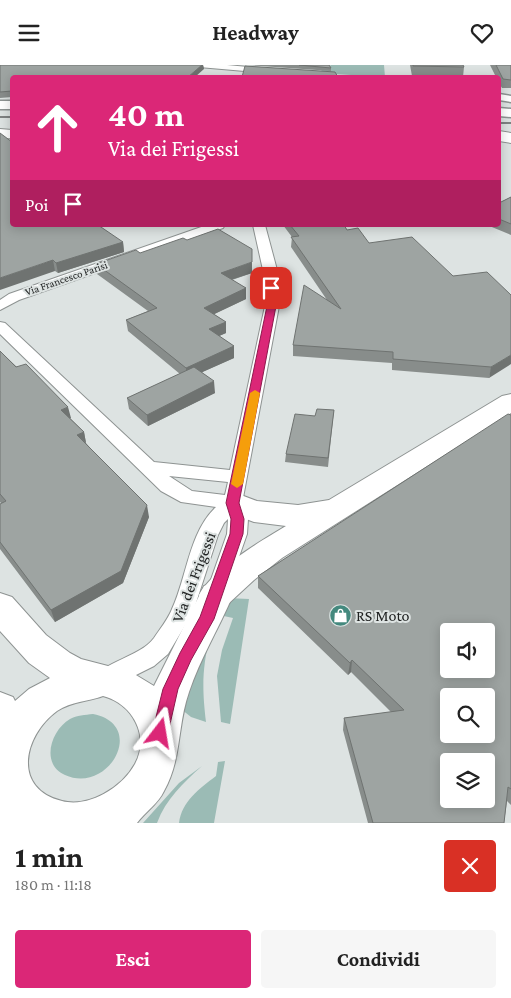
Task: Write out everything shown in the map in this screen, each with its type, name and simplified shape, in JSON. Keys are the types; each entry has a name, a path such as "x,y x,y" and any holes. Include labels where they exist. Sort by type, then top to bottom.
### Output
{"main road":[{"path":"74,823 119,815 141,791 153,772 159,752 160,733 171,689 185,657 203,627 216,595 271,550 511,402"},
{"path":"236,490 254,511 298,516 343,506"},
{"path":"0,607 26,637 55,663 78,675 116,684 141,697 150,707 160,733"},
{"path":"9,749 18,727 33,708 52,694 74,684 102,682"},
{"path":"0,709 9,749 8,773 18,809 29,809 47,819 65,823"}],"street":[{"path":"199,65 281,73"},
{"name":"Via Francesco Parisi","path":"0,306 14,297 213,227"},
{"name":"Via dei Frigessi","path":"216,595 237,534 236,490 272,306 270,270 259,227"},
{"path":"0,325 168,486 188,497 236,490"},
{"path":"151,468 236,490"},
{"name":"Via dei Frigessi","path":"102,682 146,659 160,647 182,612 208,535 216,519 236,490"}],"green space":[{"path":"331,65 384,65 385,75 351,75 317,73"},
{"path":"227,598 249,599 230,724 221,722 217,676 222,650 233,618 219,615"},
{"path":"210,636 203,679 206,722 191,717 181,709"},
{"path":"93,714 109,721 118,731 120,743 116,756 107,767 95,775 81,779 65,775 57,770 53,763 51,747 53,739 63,724 70,719"},
{"path":"225,761 214,823 179,823 184,808 192,796 216,776 218,762"},
{"path":"202,766 170,799 157,823 143,823 179,783"}],"building":[{"path":"0,65 202,65 190,75 10,75 10,91 0,92"},
{"path":"299,65 329,65 331,68"},
{"path":"463,65 464,67 413,66"},
{"path":"496,65 511,65 511,80 503,79"},
{"path":"245,66 335,72 337,75 243,75"},
{"path":"0,133 10,140 10,227 101,227 123,242 56,263 53,260 0,278"},
{"path":"511,197 511,224 501,220 501,202"},
{"path":"292,227 345,227 347,230 358,228 369,243 412,237 453,276 487,272 511,295 511,355 491,367 393,359 393,352 293,345 304,285 341,309 291,237 299,236"},
{"path":"218,229 252,249 252,262 221,273 246,288 204,308 226,322 209,329 234,346 186,368 126,320 157,308 96,264 136,250 140,253 183,238 187,240"},
{"path":"0,351 16,367 26,364 68,407 61,410 84,432 77,435 147,505 121,571 51,610 0,542 0,504 6,501 0,494"},
{"path":"194,367 214,381 147,415 127,398"},
{"path":"317,409 334,410 328,458 286,454 295,414 315,416"},
{"path":"508,414 511,415 511,789 508,787 504,823 373,823 344,718 404,710 352,660 350,663 258,576"}],"railway":[{"path":"0,117 10,117"},
{"path":"501,123 511,123"}],"slow traffic":[{"path":"237,484 255,393"}],"place":[{"name":"RS Moto","path":"340,615"}],"route":[{"path":"160,733 171,689 185,657 207,619 237,534 238,519 232,503 239,477 272,306 271,288"}]}
